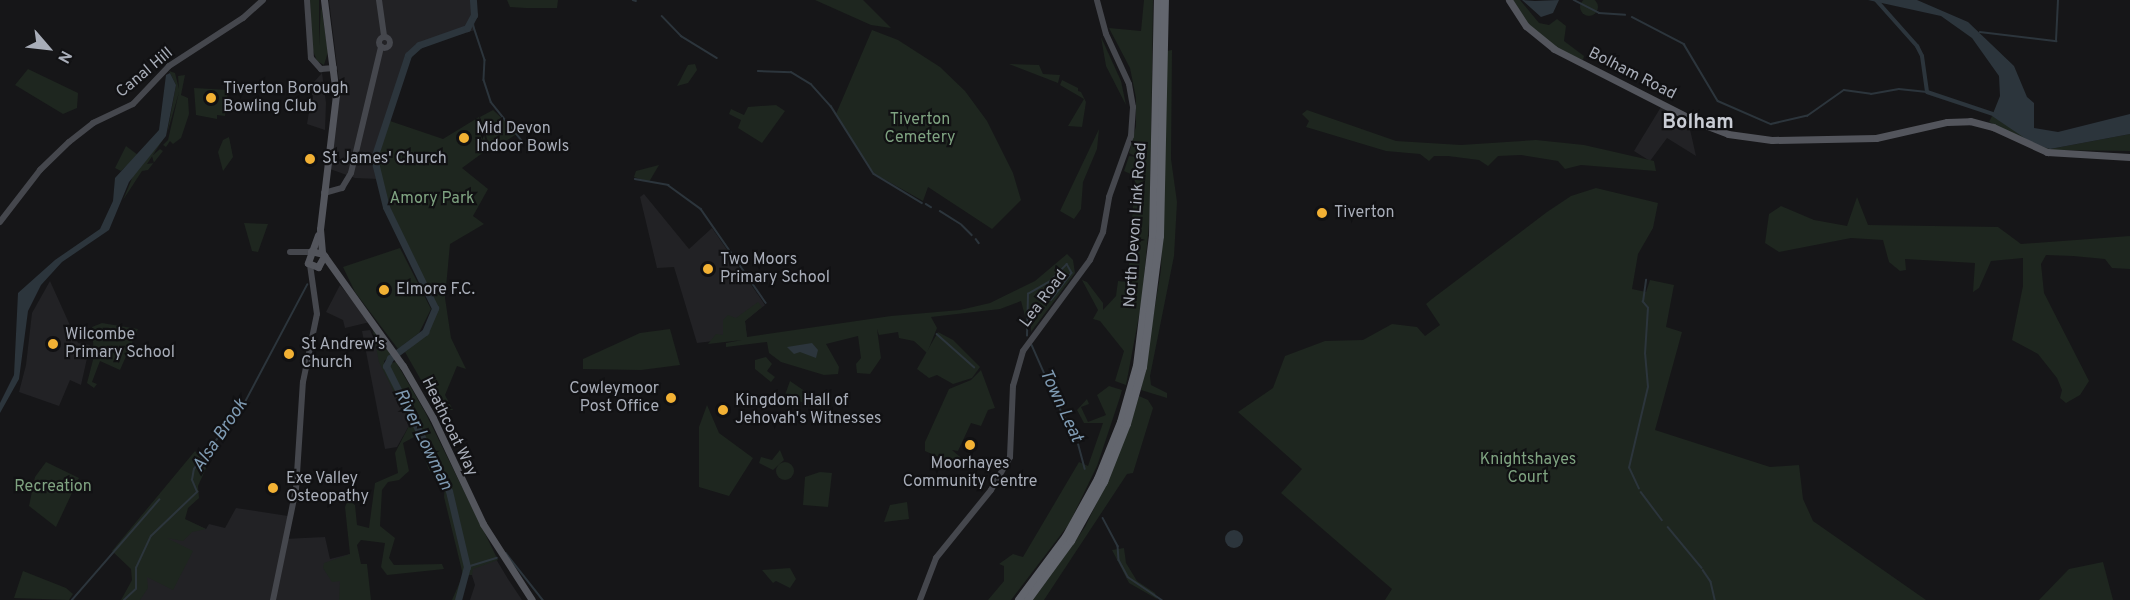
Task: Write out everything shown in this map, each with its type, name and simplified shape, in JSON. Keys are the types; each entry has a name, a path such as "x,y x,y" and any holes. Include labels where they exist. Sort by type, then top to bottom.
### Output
{"highway":[{"name":"North Devon Link Road","path":"1019,600 1051,560 1084,506 1116,437 1137,366 1152,245 1158,0"},
{"name":"North Devon Link Road","path":"1028,600 1071,541 1104,482 1124,432 1143,367 1160,236 1165,0"}],"main road":[{"path":"320,266 323,254 320,229 336,95 324,0"},
{"name":"Bolham Road","path":"1509,0 1526,26 1549,46 1697,122 1740,137 1885,138 1947,122 1970,122 1993,127 2047,152 2130,157"},
{"path":"320,229 308,263 334,271"},
{"path":"311,252 323,254"},
{"name":"Heathcoat Way","path":"323,254 400,360 433,418 483,524 532,600"}],"street":[{"name":"Canal Hill","path":"0,222 40,170 69,142 93,123 133,104 169,66 243,18 263,0"},
{"path":"307,0 311,58 321,69 334,68"},
{"path":"324,193 342,188 351,173 381,47 379,42 384,37 379,0"},
{"name":"Lea Road","path":"920,600 936,558 974,513 1006,465 1012,438 1013,386 1023,351 1090,260 1103,232 1133,118 1129,84 1106,34 1097,0"},
{"path":"273,600 296,489 303,382 317,314 313,280 308,263 293,253 311,252"},
{"path":"313,280 320,266"}],"shaded area":[{"path":"329,0 472,0 475,30 422,46 407,61 375,158 379,179 355,178 330,169 340,90"},
{"path":"1522,0 1559,0 1553,13 1541,17"},
{"path":"1868,0 1917,0 1968,22 2014,66 2027,97 2034,103 2034,128 2058,132 2130,114 2130,134 2050,149 2032,143 1992,116 2000,96 1999,76 1972,38 1941,16"},
{"path":"170,73 176,85 166,136 129,182 109,230 62,262 41,285 28,311 19,379 0,413 0,403 14,375 18,293 55,260 100,229 113,201 115,178 159,130 166,75"},
{"path":"322,73 326,103 325,130 307,124 314,82"},
{"path":"1661,107 1689,125 1696,156 1667,138 1650,161 1634,151"},
{"name":"Two Moors Primary School","path":"644,194 689,249 712,228 765,305 745,321 747,337 697,343 674,267 657,268 640,197"},
{"name":"Wilcombe Primary School","path":"50,281 78,343 90,345 81,385 70,380 59,406 19,392 26,365 32,313"},
{"path":"340,285 370,322 345,328 343,320 326,312"},
{"path":"370,330 410,424 397,447 385,449 362,331"},
{"path":"812,343 818,350 816,358 800,352 794,354 787,347"},
{"path":"236,508 288,516 284,539 325,537 330,559 350,554 351,600 133,600 177,516 206,529 209,524 225,528"},
{"path":"1230,530 1238,530 1243,535 1241,546 1230,548 1225,543 1225,535"},
{"path":"493,554 522,600 470,600 475,585 469,566"}],"green space":[{"path":"1589,-2 1595,1 1598,7 1595,13 1589,16 1583,13 1580,7 1583,1"},
{"path":"310,0 319,0 319,46 321,5 328,52 324,65 317,61 312,48"},
{"path":"507,0 558,0 557,8 526,8 510,7"},
{"path":"815,0 863,0 891,28 871,25"},
{"path":"1144,0 1153,0 1150,213 1142,300 1126,385 1115,381 1124,351 1100,321 1093,319 1098,310 1082,280 1087,282 1103,303 1103,310 1116,296 1118,281 1128,282 1135,176 1124,171 1129,156 1137,157 1129,153 1136,126 1136,98 1130,68 1109,28 1141,31"},
{"path":"1512,0 1520,0 1539,23 1549,25 1557,19 1566,26 1564,41 1584,56 1583,60 1557,49 1530,27"},
{"name":"Tiverton Cemetery","path":"872,30 898,40 940,67 965,91 987,121 1013,173 1021,200 992,229 928,187 923,201 875,174 836,114"},
{"path":"1101,37 1121,81 1126,105 1106,66"},
{"path":"1172,50 1171,159 1177,202 1174,256 1150,376 1151,385 1167,393 1167,398 1141,390 1161,270 1167,51"},
{"path":"695,64 697,70 688,83 677,86 688,65"},
{"path":"1009,64 1039,65 1043,74 1060,75 1058,83"},
{"path":"28,69 78,93 77,108 63,114 15,85"},
{"path":"169,71 175,73 179,89 178,76 185,75 181,95 188,98 189,114 181,138 173,144 170,141 166,147 163,145 168,140 179,92 167,134 176,85"},
{"path":"1062,80 1078,88 1086,102 1082,127 1068,126 1084,99 1060,85"},
{"name":"Tiverton Borough Bowling Club","path":"194,88 228,90 225,116 217,115 217,119 196,115"},
{"path":"776,105 785,111 762,143 738,128 741,120 729,114 731,109 744,115 748,107"},
{"path":"493,110 518,133 491,151 480,117"},
{"path":"1307,110 1396,141 1461,145 1536,140 1584,145 1654,161 1656,171 1581,165 1565,169 1558,161 1521,155 1498,156 1488,166 1479,160 1448,156 1434,156 1429,161 1420,154 1386,151 1306,127 1309,121 1302,114"},
{"path":"1992,116 2050,149 2130,134 2130,151 2053,150 2042,148 1989,122"},
{"name":"Amory Park","path":"479,117 488,149 462,168 488,189 473,216 484,224 450,244 445,298 451,338 466,369 457,366 445,395 453,410 438,410 405,352 427,333 438,308 428,296 381,187 375,158 387,120 443,139"},
{"path":"1099,129 1097,149 1083,182 1081,209 1074,219 1060,211"},
{"path":"166,135 153,156 160,149 163,151 154,163 152,156 147,164 153,163 148,170 142,171 123,200 133,176"},
{"path":"229,137 233,157 223,171 218,152 223,140"},
{"path":"126,146 138,155 121,171 115,168"},
{"path":"659,165 649,182 634,177 636,171"},
{"name":"Knightshayes Court","path":"1596,188 1658,203 1653,228 1638,254 1632,289 1646,292 1650,280 1674,285 1666,327 1682,332 1655,430 1770,467 1799,465 1803,499 1813,521 1926,600 1385,600 1392,589 1281,493 1302,469 1238,412 1273,388 1285,356 1325,341 1363,340 1392,324 1417,327 1425,336 1440,325 1426,304 1547,212 1571,196"},
{"path":"1857,197 1868,225 1998,227 2021,244 2130,236 2130,269 2112,268 2105,259 2073,256 2046,255 2041,264 2044,293 2089,381 2080,395 2066,403 2060,398 2062,390 2057,378 2038,354 2012,340 2023,286 2023,258 1991,261 1979,288 1973,292 1975,263 1905,259 1906,270 1900,271 1889,262 1883,240 1851,238 1779,252 1765,243 1769,214 1781,206 1814,220 1847,226"},
{"path":"244,223 268,224 258,252 252,251"},
{"path":"400,248 431,309 419,333 398,349 355,292 343,267"},
{"path":"1067,254 1073,260 1075,273 1031,332 1031,320 1025,316 1021,301 1000,309 931,317 937,328 927,353 914,341 899,338 898,332 879,335 877,329 881,358 870,374 857,373 856,364 861,358 858,336 826,344 839,367 838,374 824,375 781,362 769,353 767,342 726,347 726,343 742,340 708,344 716,334 723,335 723,320 728,315 736,318 758,302 762,307 745,321 747,337 891,316 960,310 990,303 1035,281"},
{"path":"102,323 138,329 120,370 100,361 92,382 97,384 94,388 87,383 94,356 92,327"},
{"path":"372,326 392,355 384,361 385,364 396,362 425,412 498,560 473,569 472,575 465,575 456,600 452,600 463,575 444,497 445,484 429,470 416,436 403,443 409,471 399,480 388,482 382,490 380,526 395,538 389,558 394,565 442,564 444,569 387,575 381,567 385,543 361,540 357,545 361,564 367,564 371,600 339,600 340,581 332,582 323,568 324,563 350,554 345,507 348,500 355,505 357,525 369,528 375,483 398,473 395,453 410,424 379,362"},
{"path":"670,329 680,365 641,370 583,369 583,359 640,333"},
{"path":"938,332 953,340 980,367 972,378 953,384 937,375 929,378 917,369"},
{"path":"766,357 772,364 767,371 775,377 771,382 755,369 755,360"},
{"path":"981,370 995,408 988,410 981,426 971,423 958,451 952,450 967,463 965,469 925,451 925,442 949,389 971,380"},
{"path":"790,381 809,394 806,404 785,395"},
{"path":"1109,386 1122,390 1120,397 1097,466 1069,524 1011,600 988,600 1004,581 1004,566 999,564 1013,554 1023,557 1079,462 1088,466 1103,423 1084,423 1077,410 1087,399 1089,404 1081,407 1088,422 1106,415 1097,395"},
{"path":"1139,396 1148,400 1153,408 1133,473 1127,474 1044,600 1033,600 1085,527 1104,488"},
{"path":"707,405 719,433 753,458 729,496 699,487 699,427"},
{"path":"780,450 784,460 773,470 759,463 761,457 772,460"},
{"path":"195,451 207,466 198,486 199,498 188,508 185,519 206,529 192,532 183,541 167,538 193,551 173,590 147,577 148,588 140,600 121,600 132,580 131,569 112,551"},
{"name":"Recreation","path":"46,462 79,478 56,527 29,506 35,477"},
{"path":"785,462 791,465 794,471 791,477 785,480 779,477 776,471 779,465"},
{"path":"820,472 832,473 828,507 803,505 805,477"},
{"path":"907,502 909,519 884,522 890,505"},
{"path":"1124,548 1126,563 1137,581 1155,593 1157,599 1129,583 1112,550"},
{"path":"2103,562 2113,600 2039,600 2069,569"},
{"path":"790,568 796,579 790,588 776,581 773,583 762,570"},
{"path":"23,571 66,588 73,594 69,600 14,598"}],"waterway":[{"name":"River Lowman","path":"458,600 467,567 449,491 386,366 390,358 425,332 435,308 386,207 374,158 408,55 419,45 467,28 474,15 473,0"},
{"path":"1574,0 1599,13 1625,15"},
{"path":"1876,0 1917,46 1922,56 1927,92 1996,115"},
{"path":"1980,32 2056,41 2058,0"},
{"path":"662,16 681,36 717,58"},
{"path":"1632,17 1684,44 1718,101 1771,124 1807,116 1844,90 1871,94 1899,89 1927,92"},
{"path":"472,21 485,60 484,80 491,102 523,142"},
{"path":"758,71 791,72 811,84 831,106 874,174 922,203"},
{"path":"635,179 668,185 701,209 766,303"},
{"path":"926,204 931,207"},
{"path":"940,211 961,224"},
{"path":"962,225 972,235"},
{"path":"976,239 979,243"},
{"path":"1027,336 1028,294 1049,282 1067,264 1072,273 1052,300"},
{"path":"1639,489 1629,468 1648,387 1645,354 1648,308 1643,302 1646,280"},
{"name":"Alsa Brook","path":"124,600 136,589 136,568 151,536 197,492 192,480 194,469 244,404 307,285"},
{"path":"937,334 974,367"},
{"name":"Town Leat","path":"1032,345 1063,415 1075,431 1085,469"},
{"path":"1641,492 1662,520"},
{"path":"72,600 159,500"},
{"name":"Town Leat","path":"1103,518 1118,546 1119,560 1128,577 1162,600"},
{"path":"1668,527 1702,568"},
{"path":"506,553 543,600"},
{"path":"467,567 497,558"},
{"path":"1703,570 1711,582 1715,600"}],"place":[{"name":"Tiverton Borough Bowling Club","path":"211,98"},
{"name":"Mid Devon Indoor Bowls","path":"464,138"},
{"name":"St James' Church","path":"310,159"},
{"name":"Tiverton","path":"1322,213"},
{"name":"Two Moors Primary School","path":"708,269"},
{"name":"Elmore F.C.","path":"384,290"},
{"name":"Wilcombe Primary School","path":"53,344"},
{"name":"St Andrew's Church","path":"289,354"},
{"name":"Cowleymoor Post Office","path":"671,398"},
{"name":"Kingdom Hall of Jehovah's Witnesses","path":"723,410"},
{"name":"Moorhayes Community Centre","path":"970,445"},
{"name":"Exe Valley Osteopathy","path":"273,488"}],"district":[{"name":"Bolham","path":"1698,123"}]}
